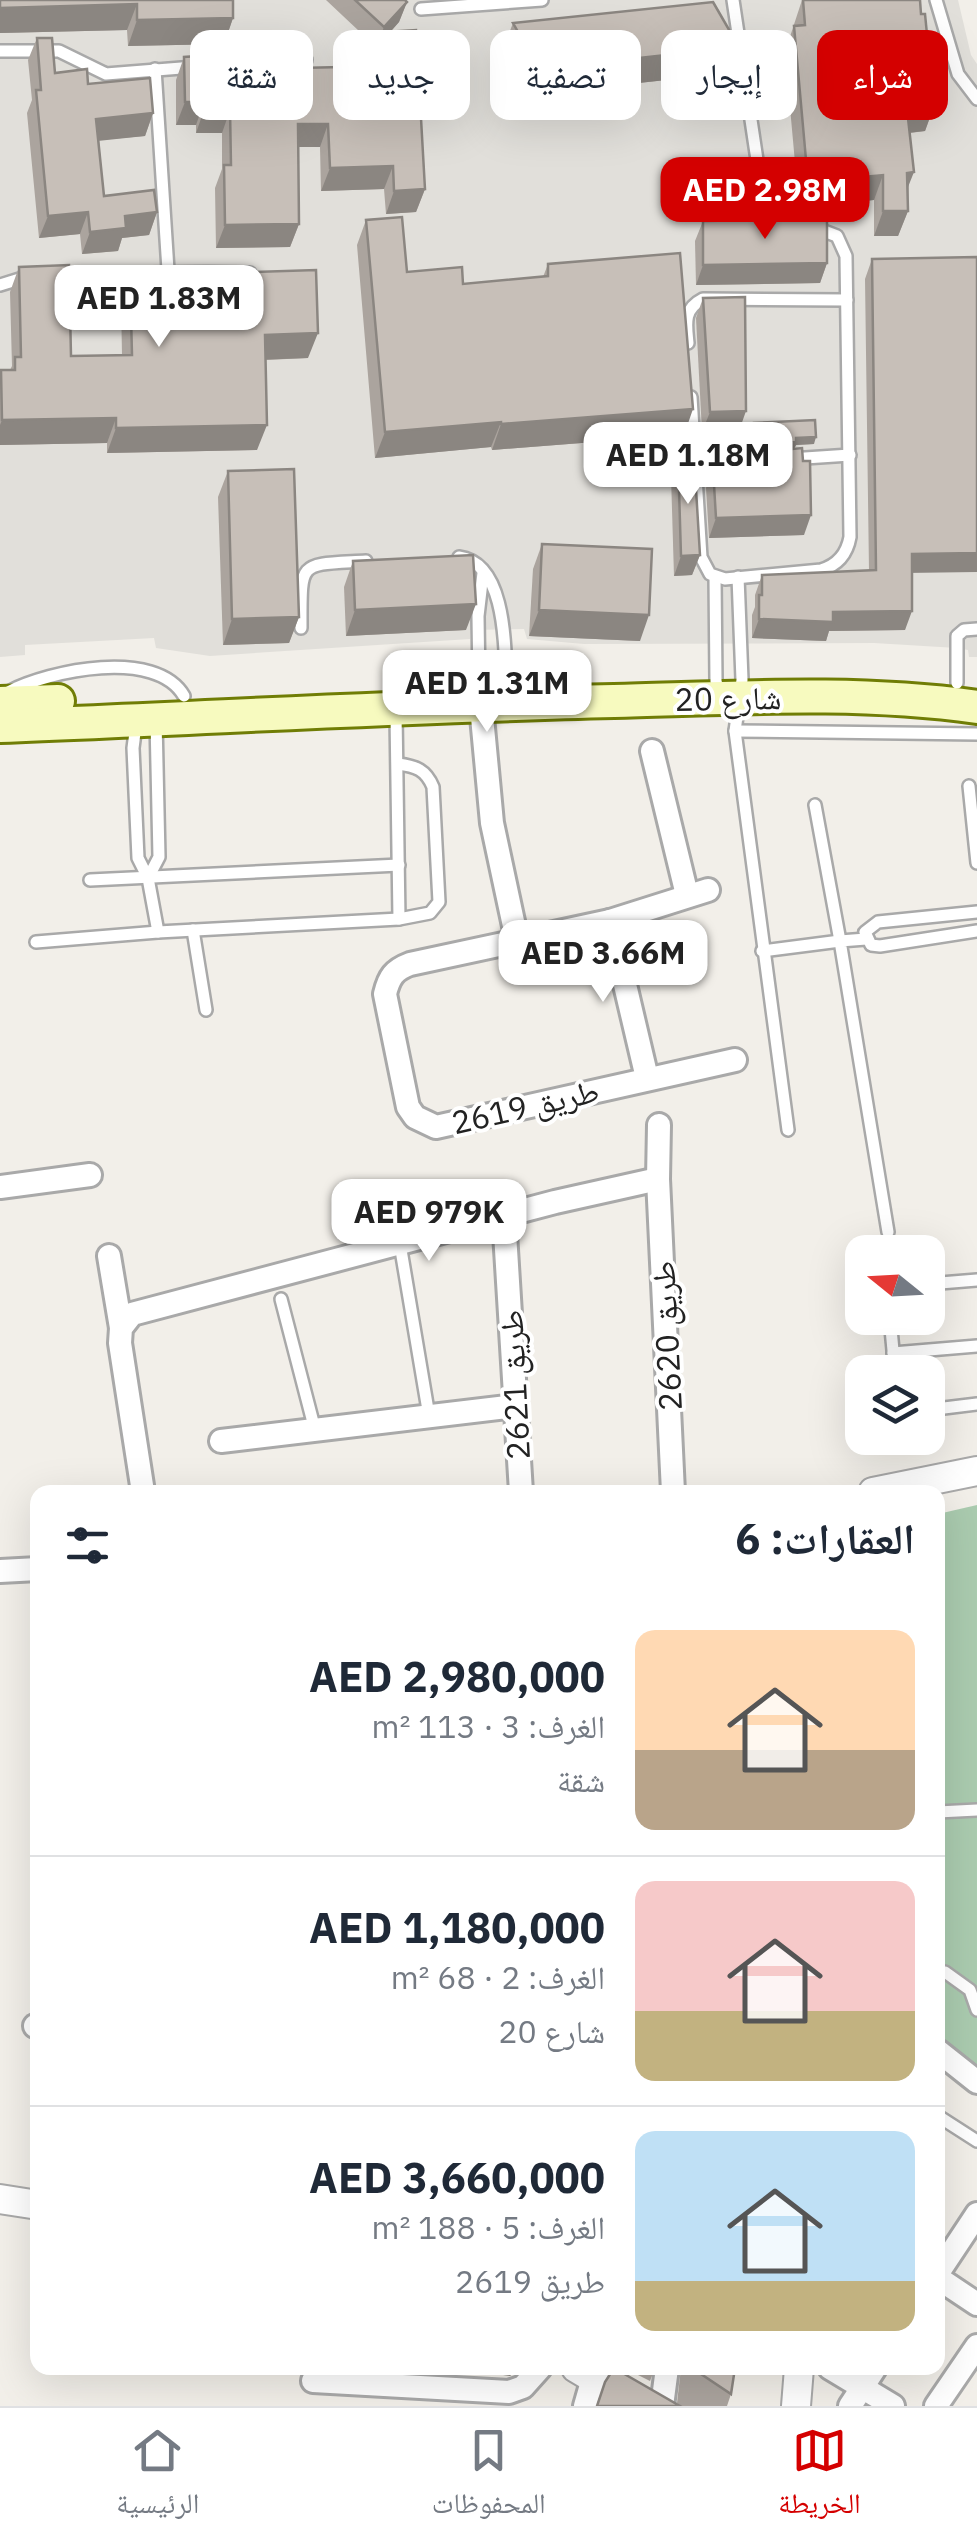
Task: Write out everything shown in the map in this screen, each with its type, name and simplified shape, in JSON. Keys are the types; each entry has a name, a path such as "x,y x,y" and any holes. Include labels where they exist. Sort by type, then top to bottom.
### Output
{"main road":[{"name":"شارع 20","path":"0,726 395,697 493,694 731,701 970,692"},
{"name":"شارع 20","path":"0,699 145,713 184,696 395,697"}],"street":[{"path":"493,694 492,823 517,940"},
{"name":"طريق 2619","path":"652,751 698,892 610,920 397,969 384,994 408,1107 415,1118 436,1127 734,1060"},
{"path":"610,920 647,1078"},
{"name":"طريق 2620","path":"660,1125 658,1178 673,1485"},
{"path":"0,1186 90,1175"},
{"path":"121,1328 132,1314 658,1178"},
{"name":"طريق 2621","path":"504,1217 520,1485"},
{"path":"109,1256 142,1485"},
{"path":"221,1441 516,1406"},
{"path":"908,1485 977,1471"},
{"path":"0,1571 30,1570"},
{"path":"945,2057 977,2082"},
{"path":"0,2199 30,2204"},
{"path":"945,2265 977,2214"},
{"path":"945,2281 977,2304"},
{"path":"936,2406 977,2346"},
{"path":"310,2406 313,2375"},
{"path":"316,2375 390,2396 510,2392 533,2375"},
{"path":"584,2375 584,2406"},
{"path":"587,2375 640,2406"},
{"path":"662,2406 666,2375"},
{"path":"796,2406 798,2375"},
{"path":"862,2387 892,2406"}],"lane":[{"path":"421,8 542,0"},
{"path":"715,577 821,570 841,558 850,537 846,256 837,236 824,229 780,223 766,209 733,0"},
{"path":"936,0 958,74 977,99"},
{"path":"0,51 60,51 106,74 190,68"},
{"path":"155,70 168,270"},
{"path":"0,286 33,275 168,270 256,274"},
{"path":"688,356 687,315 693,305 703,300 847,300"},
{"path":"690,374 701,557 705,568 715,577 788,1130"},
{"path":"773,460 850,455"},
{"path":"696,465 754,461"},
{"path":"443,558 467,558 483,573 502,608 493,694"},
{"path":"301,628 301,578 305,569 316,564 388,560"},
{"path":"483,573 478,616 493,694"},
{"path":"731,701 738,577"},
{"path":"970,692 957,636 964,630 977,629"},
{"path":"0,699 48,676 133,668 161,673 178,684 184,696"},
{"path":"395,697 399,919"},
{"path":"731,701 977,734"},
{"path":"145,713 133,748 138,858 148,878 158,932"},
{"path":"145,713 159,857 148,878"},
{"path":"36,942 399,919 430,913 438,902 433,787 429,776 420,769 398,764"},
{"path":"968,786 977,863"},
{"path":"814,805 888,1232"},
{"path":"90,880 399,865"},
{"path":"977,912 878,922 865,932 871,945 880,946 977,931"},
{"path":"193,930 206,1010"},
{"path":"762,951 866,939"},
{"path":"400,1244 428,1416"},
{"path":"945,1283 977,1280"},
{"path":"281,1298 315,1430"},
{"path":"891,1335 893,1354 977,1346"},
{"path":"945,1408 977,1404"},
{"path":"945,1812 977,1810"},
{"path":"945,1972 970,1990 977,2010"},
{"path":"945,2120 977,2141"}],"shaded area":[{"path":"0,0 958,0 971,55 977,64 977,657 969,657 968,650 957,648 874,643 584,644 527,639 524,629 470,630 470,639 210,656 156,648 154,638 25,645 25,655 0,657"}],"green space":[{"path":"977,1505 977,2067 945,2041 945,1512"}],"building":[{"path":"0,0 233,0 233,18 137,20 137,4 0,8"},
{"path":"355,0 405,0 407,2 384,27"},
{"path":"803,0 920,0 927,30 817,30 817,120 908,120 914,172 907,173 908,211 883,211 883,175 808,182 794,26 805,25"},
{"path":"713,2 729,30 661,30 661,56 641,58 641,30 517,30 513,23"},
{"path":"37,38 52,38 55,73 87,69 88,84 150,78 153,113 96,119 104,196 154,190 157,212 125,216 126,228 90,232 88,212 48,216 36,90 41,90"},
{"path":"184,57 190,57 190,102 185,102"},
{"path":"333,67 333,120 421,120 425,189 394,191 393,166 330,168 328,124 298,124 299,224 225,225 224,165 231,165 230,120 313,120 313,68"},
{"path":"402,217 407,272 462,267 463,284 548,276 548,264 680,253 693,409 385,432 366,220"},
{"path":"827,219 827,263 703,265 703,221"},
{"path":"977,257 977,553 912,554 912,611 833,612 833,622 759,619 762,575 876,570 872,259"},
{"path":"69,265 71,356 132,355 130,276 316,270 318,333 265,335 267,425 116,428 116,418 2,420 1,370 15,370 15,357 21,357 19,267"},
{"path":"745,297 746,411 710,412 703,298"},
{"path":"815,420 816,437 756,445 754,423"},
{"path":"802,448 803,461 810,461 811,515 716,518 713,468 734,468 734,455"},
{"path":"678,456 694,456 700,555 681,556"},
{"path":"294,469 299,617 232,619 228,471"},
{"path":"542,544 652,549 649,615 539,610"},
{"path":"473,555 476,604 355,610 353,561"},
{"path":"610,2375 626,2375 680,2406 597,2406"},
{"path":"702,2375 734,2375 731,2394"}]}
